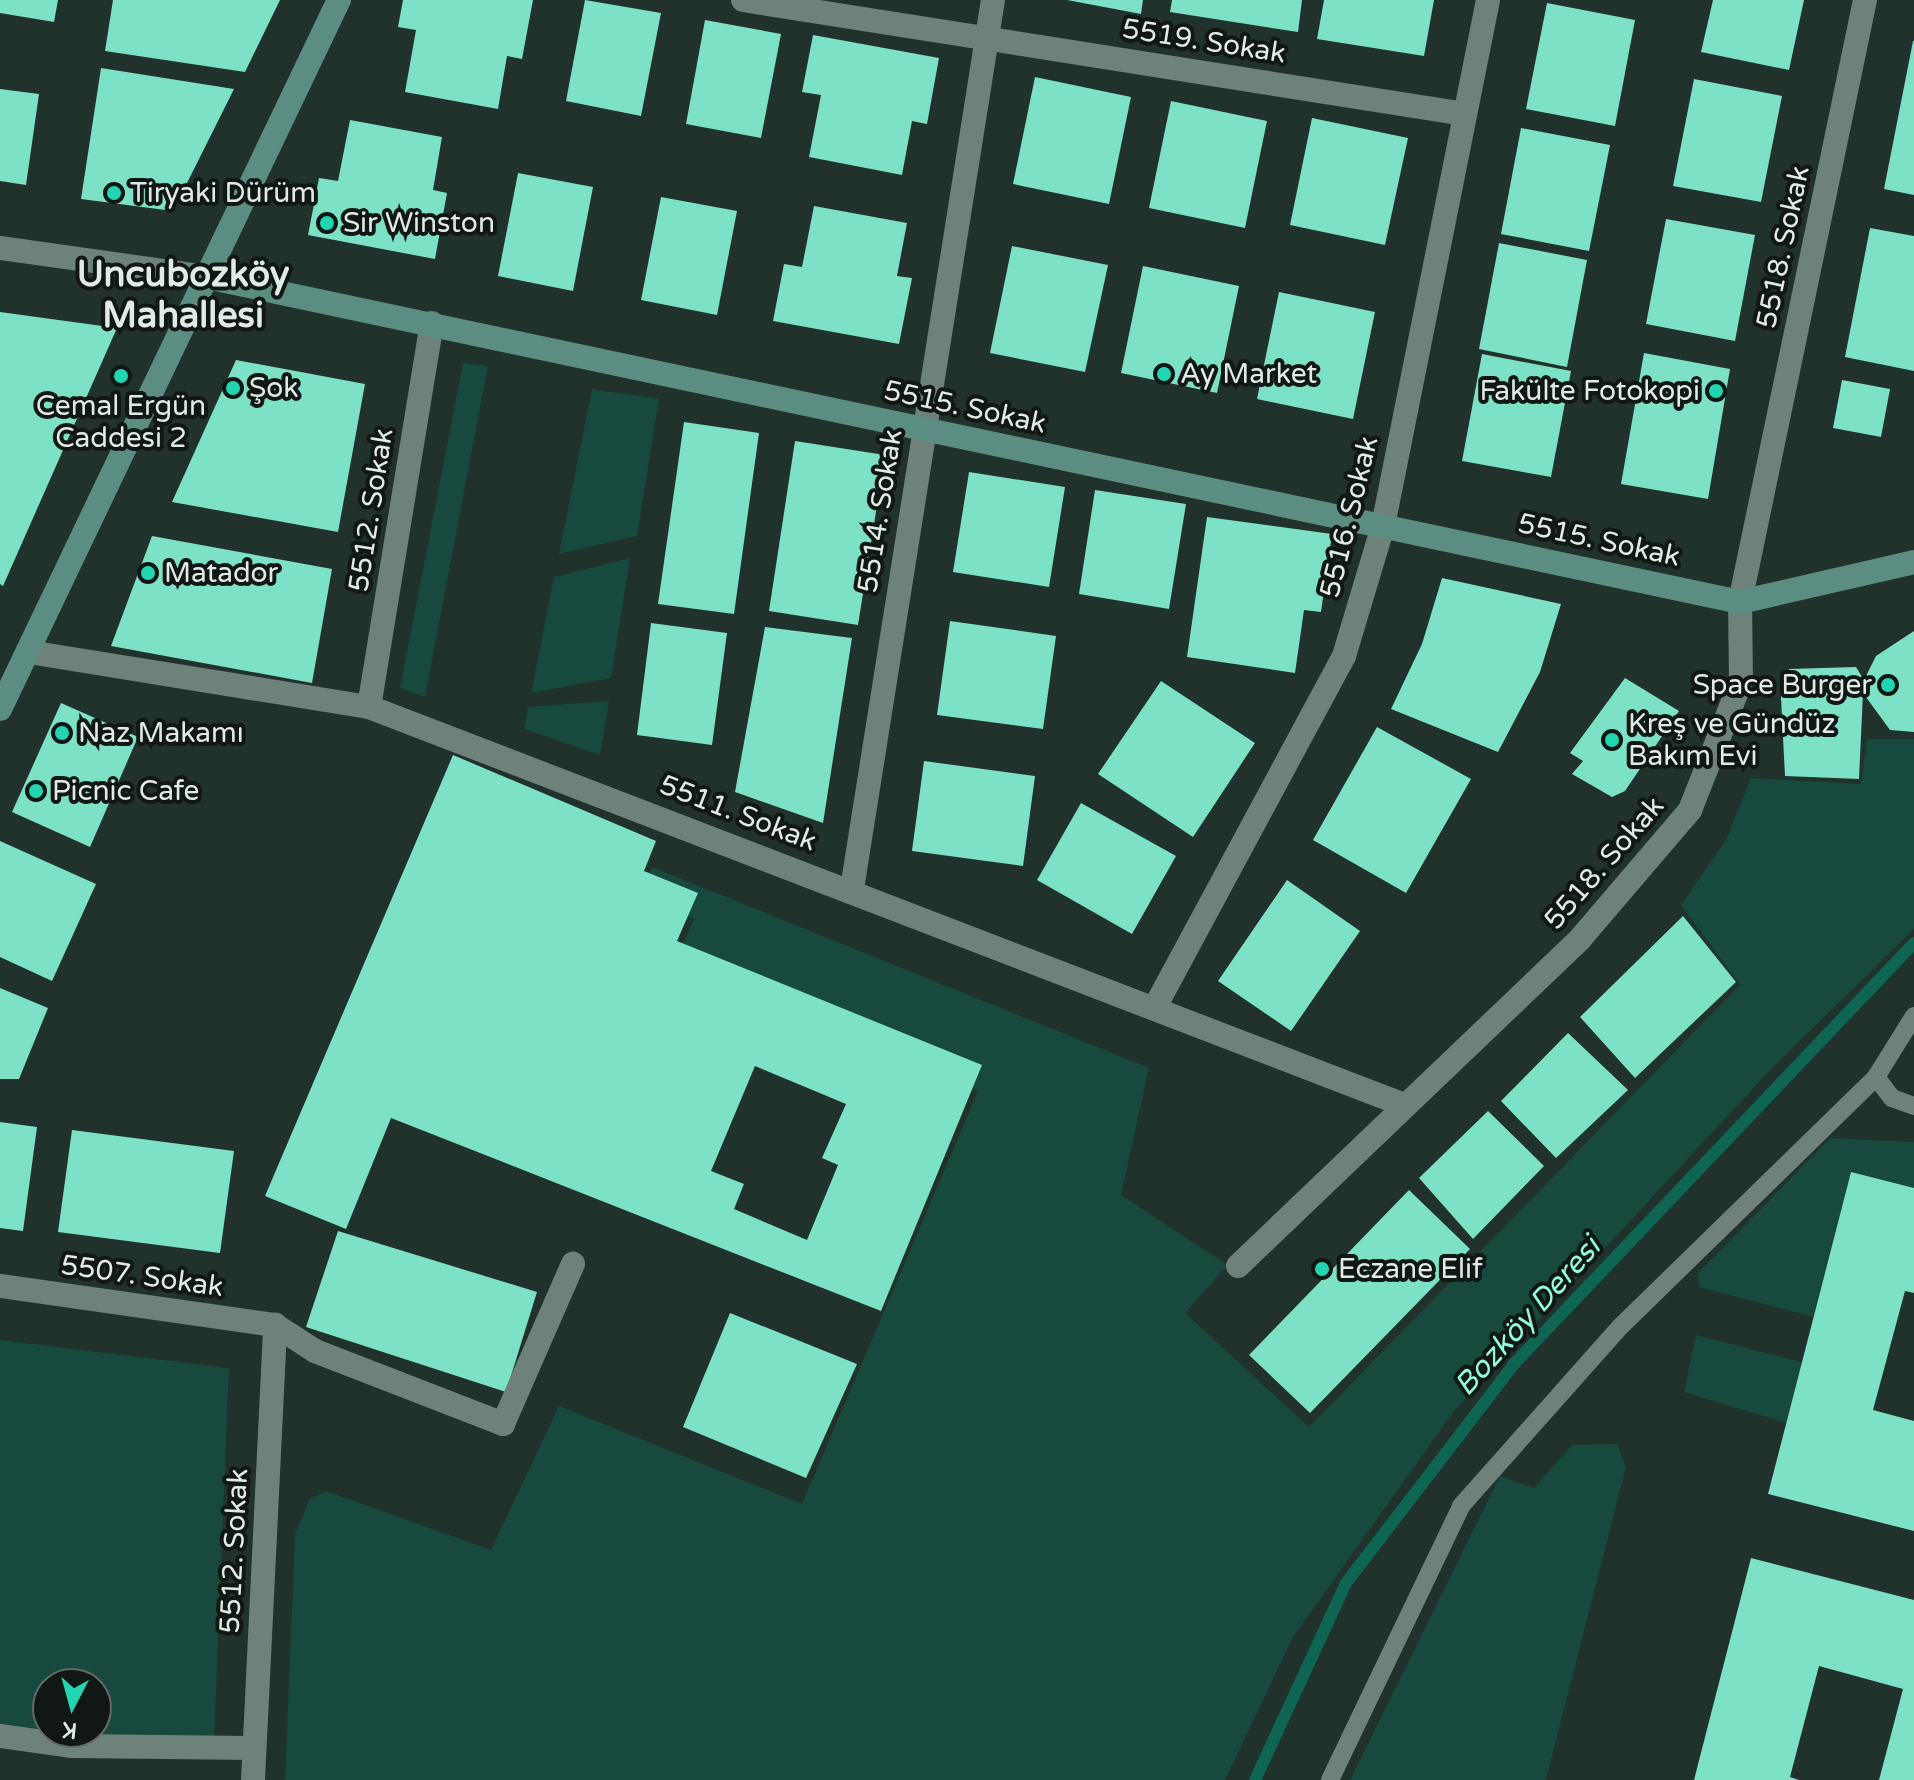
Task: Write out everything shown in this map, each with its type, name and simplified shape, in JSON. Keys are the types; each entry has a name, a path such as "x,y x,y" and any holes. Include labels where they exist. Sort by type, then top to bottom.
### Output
{"street":[{"path":"0,709 339,0"},
{"name":"5519. Sokak","path":"743,0 1464,114"},
{"name":"5514. Sokak","path":"852,889 993,0"},
{"name":"5516. Sokak","path":"1155,1007 1344,656 1383,526 1488,0"},
{"name":"5518. Sokak","path":"1238,1266 1580,939 1690,810 1741,681 1740,602 1865,0"},
{"name":"5515. Sokak","path":"0,248 206,277 1740,602 1914,562"},
{"name":"5512. Sokak","path":"369,707 432,323"},
{"name":"5511. Sokak","path":"29,652 369,707 852,889 1404,1105"},
{"path":"275,1325 315,1351 503,1424 573,1264"},
{"name":"5507. Sokak","path":"0,1286 275,1325"},
{"name":"5512. Sokak","path":"253,1780 275,1325"},
{"path":"0,1736 72,1746 254,1748"}],"lane":[{"path":"1330,1780 1461,1506 1620,1327 1876,1077 1883,1055 1914,1016"},
{"path":"1876,1077 1892,1098 1914,1106"}],"green space":[{"path":"463,363 488,366 425,697 400,688"},
{"path":"592,389 659,399 637,536 559,554"},
{"path":"630,558 611,678 531,693 554,577"},
{"path":"609,701 600,755 524,729 528,707"},
{"path":"1867,739 1914,739 1914,929 1771,1069 1454,1411 1293,1637 1225,1780 285,1780 295,1534 310,1499 326,1491 491,1550 559,1406 802,1504 978,1091 673,966 694,919 639,898 652,867 1149,1068 1121,1195 1228,1265 1185,1313 1309,1427 1740,985 1681,905 1726,840 1751,778 1861,784"},
{"path":"1830,1138 1914,1142 1914,1188 1851,1172 1813,1317 1699,1287 1698,1273"},
{"path":"1696,1335 1802,1362 1786,1423 1684,1392"},
{"path":"0,1340 229,1368 214,1741 112,1737 112,1668 32,1668 32,1734 0,1733"},
{"path":"1617,1444 1626,1467 1546,1780 1350,1780 1500,1476 1534,1488 1572,1445"}],"building":[{"path":"0,0 58,0 54,22 0,13"},
{"path":"113,0 280,0 245,72 105,51"},
{"path":"403,0 533,0 522,59 507,56 498,109 405,92 416,30 398,27"},
{"path":"585,0 661,13 641,116 566,101"},
{"path":"1067,0 1143,0 1141,14"},
{"path":"1172,0 1302,0 1298,32 1170,12"},
{"path":"1324,0 1434,0 1424,56 1317,39"},
{"path":"1713,0 1804,0 1789,70 1701,52"},
{"path":"1547,3 1635,20 1615,126 1526,109"},
{"path":"705,20 781,34 761,138 686,124"},
{"path":"813,35 939,58 927,124 912,121 902,175 809,157 821,95 802,92"},
{"path":"1914,41 1914,195 1884,189"},
{"path":"101,68 234,89 173,211 81,199"},
{"path":"1035,77 1131,97 1109,204 1013,184"},
{"path":"1694,79 1782,96 1761,202 1673,186"},
{"path":"0,89 39,94 26,185 0,181"},
{"path":"1171,101 1267,121 1245,228 1149,208"},
{"path":"1312,118 1408,138 1385,245 1290,225"},
{"path":"350,120 442,137 433,190 447,193 435,259 308,235 319,178 338,181"},
{"path":"1521,128 1610,145 1589,251 1501,234"},
{"path":"518,173 593,187 573,291 498,276"},
{"path":"661,197 737,211 717,315 641,300"},
{"path":"814,206 907,223 897,276 912,278 899,344 773,321 784,264 802,267"},
{"path":"1666,219 1755,235 1735,341 1646,324"},
{"path":"1870,228 1914,236 1914,371 1845,357"},
{"path":"1499,243 1587,260 1567,367 1479,349"},
{"path":"1012,246 1108,265 1085,372 990,353"},
{"path":"1143,266 1239,286 1217,393 1121,373"},
{"path":"1279,292 1375,312 1353,419 1257,399"},
{"path":"0,312 117,328 3,586 0,584"},
{"path":"1644,353 1730,369 1708,499 1621,484"},
{"path":"1482,354 1571,371 1551,477 1462,461"},
{"path":"236,360 365,384 338,532 172,502"},
{"path":"1842,380 1890,389 1881,437 1833,428"},
{"path":"684,422 759,433 734,614 658,604"},
{"path":"795,441 885,455 858,625 769,611"},
{"path":"969,472 1065,487 1049,587 953,572"},
{"path":"1095,490 1186,504 1169,609 1079,594"},
{"path":"1207,517 1332,534 1321,612 1304,610 1295,673 1187,657"},
{"path":"152,536 332,569 312,683 111,646"},
{"path":"1442,578 1561,604 1540,672 1498,752 1391,709 1422,644"},
{"path":"950,621 1056,636 1043,729 937,715"},
{"path":"651,623 727,633 712,745 637,735"},
{"path":"765,627 852,638 823,823 735,792"},
{"path":"1914,631 1914,732 1890,730 1863,693 1859,779 1785,776 1780,679 1790,679 1789,669 1856,667 1864,680 1876,656"},
{"path":"1625,678 1679,711 1625,791 1612,797 1572,774 1583,761 1570,753"},
{"path":"1161,681 1255,743 1193,837 1098,774"},
{"path":"61,703 138,737 90,847 12,812"},
{"path":"1377,727 1471,779 1406,893 1313,840"},
{"path":"453,755 656,841 644,871 698,893 677,941 982,1065 881,1311 391,1118 346,1229 265,1196","holes":["755,1066 846,1104 822,1158 838,1165 807,1240 734,1209 744,1184 711,1171"]},
{"path":"924,761 1035,776 1023,866 912,851"},
{"path":"1081,803 1176,856 1132,934 1037,880"},
{"path":"0,841 96,884 52,981 0,957"},
{"path":"1287,880 1360,931 1291,1031 1218,981"},
{"path":"1683,916 1736,982 1635,1078 1580,1017"},
{"path":"0,988 48,1008 19,1079 0,1079"},
{"path":"1568,1033 1628,1090 1556,1158 1501,1101"},
{"path":"1488,1111 1544,1166 1473,1239 1419,1178"},
{"path":"0,1122 37,1127 23,1231 0,1228"},
{"path":"72,1130 234,1151 220,1253 58,1232"},
{"path":"1851,1172 1914,1188 1914,1293 1905,1291 1873,1410 1914,1421 1914,1531 1768,1494"},
{"path":"1409,1190 1470,1249 1310,1413 1249,1355"},
{"path":"338,1231 537,1292 506,1392 306,1327"},
{"path":"730,1313 857,1364 806,1478 683,1427"},
{"path":"1751,1558 1914,1600 1914,1780 1879,1780 1903,1689 1819,1666 1790,1777 1799,1780 1694,1780"}],"waterway":[{"name":"Bozköy Deresi","path":"1255,1780 1346,1583 1513,1365 1914,943"}],"place":[{"name":"Tiryaki Dürüm","path":"114,193"},
{"name":"Sir Winston","path":"327,223"},
{"name":"Ay Market","path":"1164,374"},
{"name":"Cemal Ergün Caddesi 2","path":"121,376"},
{"name":"Şok","path":"233,388"},
{"name":"Fakülte Fotokopi","path":"1716,391"},
{"name":"Matador","path":"148,573"},
{"name":"Space Burger","path":"1888,685"},
{"name":"Naz Makamı","path":"62,733"},
{"name":"Kreş ve Gündüz Bakım Evi","path":"1612,740"},
{"name":"Picnic Cafe","path":"36,791"},
{"name":"Eczane Elif","path":"1322,1269"}],"district":[{"name":"Uncubozköy Mahallesi","path":"183,294"}]}
